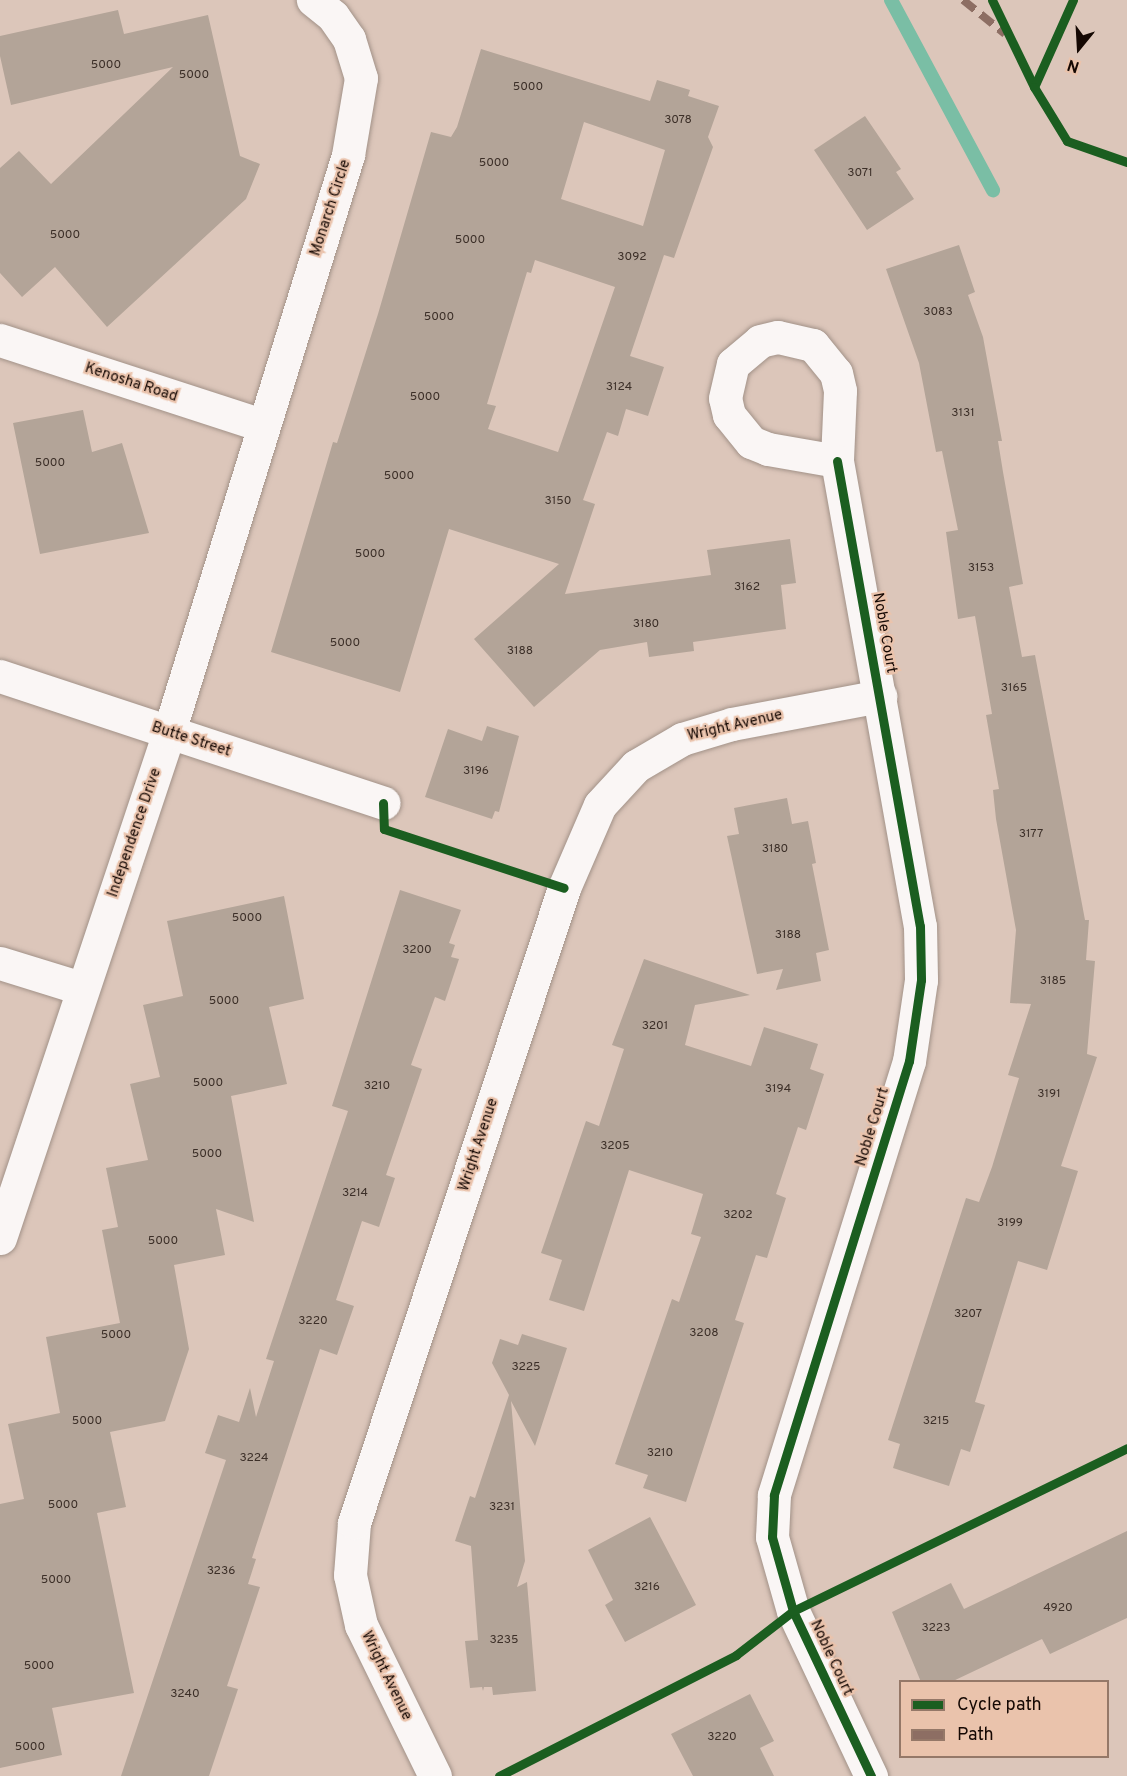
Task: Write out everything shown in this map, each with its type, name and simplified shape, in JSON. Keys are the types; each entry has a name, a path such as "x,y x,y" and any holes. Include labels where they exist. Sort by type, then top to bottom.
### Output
{"street":[{"name":"Monarch Circle","path":"261,425 348,154 360,78 349,39 333,16 314,0"},
{"name":"Kenosha Road","path":"0,340 261,425"},
{"name":"Independence Drive","path":"0,1238 81,988 169,732 261,425"},
{"name":"Noble Court","path":"837,461 920,926 921,980 909,1060 774,1495 772,1537 793,1611 870,1776"},
{"name":"Butte Street","path":"0,676 383,802"},
{"name":"Wright Avenue","path":"435,1776 361,1625 350,1575 354,1523 564,888 600,805 645,760 681,739 732,724 880,696"},
{"path":"0,963 81,988"}],"building":[{"path":"118,10 124,34 208,15 240,156 260,164 246,199 107,327 55,267 22,297 0,273 0,168 19,151 51,184 173,67 11,105 0,56 0,36"},
{"path":"481,49 650,101 657,80 690,90 688,96 719,106 708,137 713,147 674,258 664,255 630,356 664,367 648,416 626,409 618,436 607,432 583,500 595,504 565,594 711,575 707,550 790,539 796,583 781,585 786,629 693,642 694,651 649,657 647,642 600,650 534,707 474,639 559,564 449,529 400,692 271,652 333,442 337,443 378,314 431,132 451,137 457,127","holes":["584,122 665,150 643,226 561,199","535,260 615,287 558,452 488,429 496,406 487,404 527,272 531,273"]},
{"path":"865,116 901,169 896,172 914,199 867,230 814,150"},
{"path":"959,245 975,292 968,295 983,337 1002,441 998,441 1023,584 1009,587 1022,657 1035,655 1085,920 1089,920 1086,960 1095,961 1087,1054 1097,1057 1061,1166 1078,1171 1047,1270 1018,1261 975,1402 985,1405 970,1452 961,1449 949,1486 893,1468 900,1444 888,1440 966,1198 979,1202 992,1167 1019,1078 1008,1075 1031,1004 1010,1003 1016,930 996,819 993,790 999,789 986,715 992,714 975,616 958,619 946,532 958,530 942,451 936,452 919,363 886,269"},
{"path":"83,410 92,452 122,443 149,533 40,554 13,423"},
{"path":"487,726 519,736 499,812 495,811 492,819 425,797 448,729 482,741"},
{"path":"787,798 792,824 808,821 816,863 812,864 829,950 816,953 821,981 776,990 783,969 757,974 727,836 739,834 734,808"},
{"path":"400,890 461,910 449,943 455,945 451,957 459,959 445,1001 435,997 411,1065 422,1069 386,1175 395,1178 379,1227 362,1221 336,1300 354,1306 337,1355 320,1349 252,1558 256,1559 248,1584 260,1587 227,1686 238,1689 209,1776 121,1776 226,1460 205,1453 218,1415 239,1422 250,1388 256,1417 274,1361 266,1359 348,1111 332,1106"},
{"path":"284,896 304,999 269,1007 287,1084 231,1096 254,1222 216,1209 225,1255 174,1265 189,1349 165,1421 110,1432 126,1507 97,1513 134,1693 52,1708 62,1755 0,1768 0,1504 24,1499 8,1424 60,1413 46,1337 120,1323 102,1230 118,1227 106,1168 148,1160 130,1084 160,1077 143,1005 183,996 167,921"},
{"path":"644,959 750,995 695,1005 685,1045 751,1066 764,1027 818,1044 810,1069 824,1074 806,1130 798,1127 776,1194 786,1198 767,1258 756,1255 735,1320 744,1323 686,1502 643,1488 648,1475 615,1464 672,1299 679,1302 701,1237 691,1234 703,1194 629,1170 584,1311 549,1300 562,1260 541,1253 586,1121 599,1126 624,1049 612,1045"},
{"path":"522,1334 567,1348 535,1446 511,1401 525,1561 517,1587 527,1582 536,1691 493,1695 492,1687 484,1687 483,1691 482,1687 470,1688 465,1641 478,1640 471,1546 455,1541 470,1496 475,1498 509,1395 492,1363 500,1339 518,1345"},
{"path":"650,1517 696,1605 625,1642 605,1605 613,1600 588,1550"},
{"path":"1127,1531 1127,1618 1050,1654 1042,1639 955,1680 920,1680 892,1612 951,1583 964,1609"},
{"path":"750,1694 774,1741 760,1748 774,1776 693,1776 671,1734"}],"waterway":[{"path":"891,0 993,190"}],"marked path":[{"path":"963,0 1005,34"}],"cycle path":[{"path":"992,0 1034,87"},
{"path":"1073,0 1034,87 1067,141 1127,162"},
{"path":"837,461 920,926 921,980 909,1061 774,1495 772,1537 793,1611 871,1776"},
{"path":"383,803 384,829 564,888"},
{"path":"499,1776 736,1655 793,1611 1127,1448"}]}
